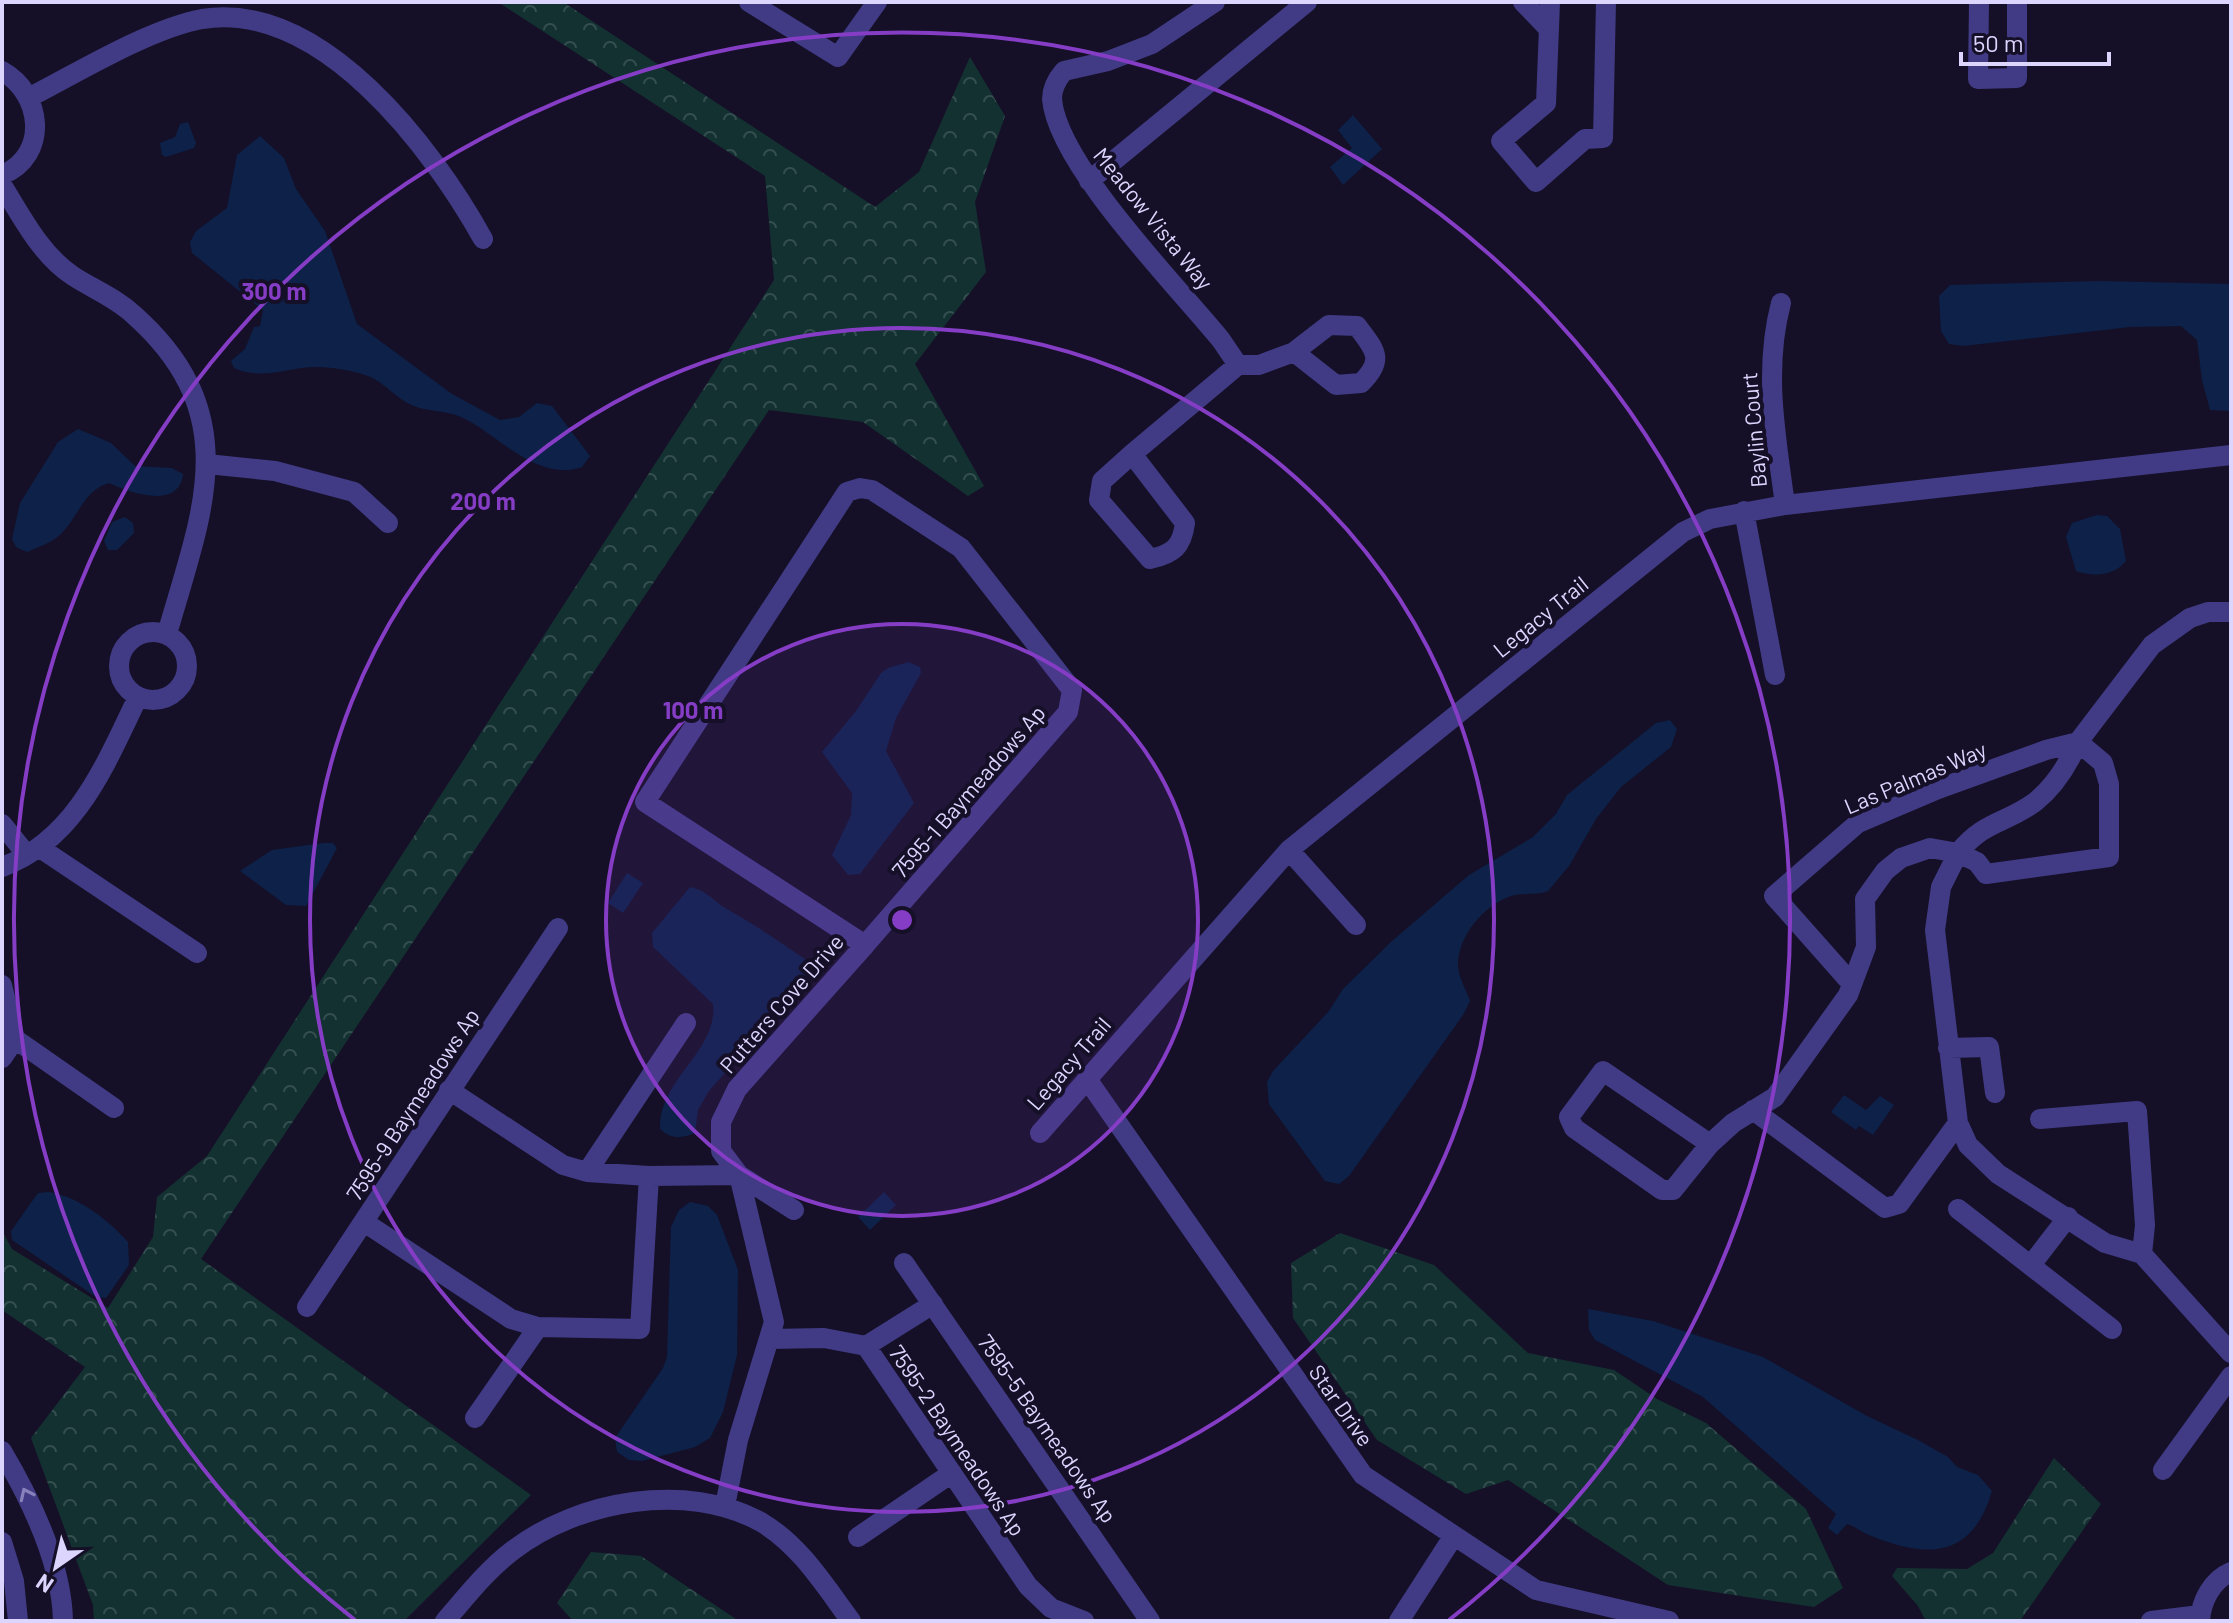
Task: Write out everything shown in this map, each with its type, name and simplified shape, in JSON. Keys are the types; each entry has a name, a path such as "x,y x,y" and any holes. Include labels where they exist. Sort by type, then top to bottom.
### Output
{"street":[{"path":"749,2 838,57 877,2"},
{"name":"Meadow Vista Way","path":"1215,2 1152,44 1108,61 1064,71 1058,78 1052,100 1065,140 1089,181 1221,340 1238,365"},
{"path":"1089,181 1307,2"},
{"path":"1523,2 1549,29"},
{"path":"1550,2 1546,103 1501,141 1536,182 1585,139 1603,138 1606,2"},
{"path":"1979,2 1978,79 2017,78 2017,2"},
{"path":"30,97 174,26 203,18 232,16 258,20 286,29 311,43 367,84 407,124 457,192 483,239"},
{"path":"2,71 15,78 30,97 36,128 32,146 21,162 2,175"},
{"path":"2,185 49,255 73,276 105,292 134,314 180,367 197,403 207,464 201,522 167,634"},
{"name":"Baylin Court","path":"1781,303 1772,338 1770,376 1785,505"},
{"path":"1132,454 1185,523 1183,541 1169,555 1150,559 1099,500 1102,481 1132,454 1238,365 1259,365 1294,352"},
{"name":"Legacy Trail","path":"1040,1133 1289,850 1683,532 1710,519 1785,505 2231,455"},
{"path":"207,464 275,471 354,492 388,523"},
{"name":"7595-1 Baymeadows Ap","path":"860,488 872,490 961,548 1072,690 1068,712 865,945 645,802 847,492 860,488"},
{"path":"1744,511 1775,675"},
{"path":"2231,612 2208,612 2190,618 2152,645 2078,742 2066,768 2035,802 1975,832 1958,853 1941,887 1936,910 1958,1123 1968,1145 1981,1160 2105,1243 2142,1254 2231,1353"},
{"path":"144,633 167,634 176,640 187,659 185,681 170,697 159,700 138,697 120,675 120,656 133,638 144,633"},
{"path":"2,867 34,852 65,826 109,756 138,697"},
{"path":"1710,1144 1603,1071 1569,1117 1574,1128 1662,1190 1673,1190 1710,1144 1775,1097 1848,995 1866,947 1865,899 1885,871 1901,858 1930,848 1958,853 1977,862 1986,874 2109,857 2109,784 2103,763 2078,742"},
{"name":"Las Palmas Way","path":"1852,984 1774,896 1858,823 1938,789 2046,750 2078,742"},
{"path":"2,824 34,852 197,953"},
{"path":"1289,850 1356,925"},
{"name":"7595-9 Baymeadows Ap","path":"307,1307 558,928"},
{"name":"Putters Cove Drive","path":"725,1506 738,1440 774,1322 739,1175 721,1151 721,1122 726,1106 737,1089 865,945"},
{"path":"2,985 15,1039 114,1108"},
{"path":"587,1172 686,1023"},
{"path":"2,1058 15,1039"},
{"path":"1948,1048 1989,1047 1995,1093"},
{"name":"Star Drive","path":"1087,1079 1349,1458 1380,1489 1536,1590 1669,1621"},
{"path":"449,1090 563,1165 587,1172 649,1176 739,1175 794,1210"},
{"path":"1753,1110 1885,1208 1899,1204 1958,1123"},
{"path":"2040,1119 2137,1111 2145,1225 2142,1254"},
{"path":"364,1222 511,1319 538,1327 640,1329 649,1176"},
{"path":"1958,1209 2112,1329"},
{"path":"2031,1265 2068,1217"},
{"name":"7595-5 Baymeadows Ap","path":"904,1263 1150,1621"},
{"path":"866,1346 933,1304"},
{"path":"475,1418 538,1327"},
{"name":"7595-2 Baymeadows Ap","path":"770,1339 824,1338 866,1346 1035,1595 1051,1608 1084,1621"},
{"path":"2163,1470 2231,1376"},
{"path":"2,1451 27,1493 63,1596 63,1621"},
{"path":"858,1537 952,1473"},
{"path":"445,1621 472,1587 514,1549 591,1512 636,1503 684,1500 725,1506 763,1523 803,1556 851,1621"},
{"path":"1399,1621 1453,1537"},
{"path":"2,1542 14,1581 18,1621"},
{"path":"2151,1621 2200,1618 2212,1587 2231,1572"}],"green space":[{"path":"498,2 563,2 875,207 919,172 970,57 1005,116 975,202 986,272 915,364 984,486 968,496 863,422 769,410 201,1259 531,1495 404,1621 94,1621 93,1605 31,1438 85,1367 2,1310 2,1231 12,1249 108,1308 153,1237 157,1197 207,1156 774,280 765,176"},
{"path":"1340,1233 1434,1265 1528,1353 1614,1370 1657,1399 1706,1423 1806,1509 1843,1588 1814,1607 1668,1585 1508,1480 1466,1494 1377,1440 1293,1318 1291,1263"},
{"path":"2054,1458 2101,1504 2020,1621 1926,1621 1918,1606 1892,1576 1897,1568 1967,1569 1993,1553"},
{"path":"591,1552 641,1556 739,1621 573,1621 557,1603"}],"water":[{"path":"1353,115 1382,149 1343,185 1330,167 1352,148 1338,130"},
{"path":"188,122 196,143 194,148 166,157 162,155 160,143 175,137 180,124"},
{"path":"260,136 284,158 296,189 325,231 357,324 452,394 500,420 519,417 537,403 552,406 590,456 582,467 565,470 533,462 475,424 449,413 414,406 374,379 360,374 326,367 259,373 234,368 231,361 245,349 254,327 260,326 263,310 192,253 190,242 196,231 227,208 237,155"},
{"path":"2101,281 2231,284 2231,411 2210,410 2197,340 2181,326 2130,327 1963,346 1949,344 1941,331 1939,296 1950,285"},
{"path":"78,429 111,443 135,466 172,468 183,474 179,485 172,492 152,496 109,483 101,486 88,497 57,537 27,552 16,547 12,539 20,503 58,442"},
{"path":"2097,515 2107,516 2120,529 2126,561 2116,570 2103,574 2076,571 2066,537 2072,523"},
{"path":"125,517 133,523 134,533 117,550 108,550 104,541 112,522"},
{"path":"908,662 920,667 921,673 896,718 886,751 914,803 860,874 848,875 832,855 851,815 852,793 822,752 856,711 881,673"},
{"path":"1670,720 1677,729 1671,747 1621,787 1596,819 1569,866 1548,891 1501,900 1482,914 1467,933 1458,966 1470,1001 1463,1015 1349,1176 1339,1184 1325,1181 1269,1104 1267,1082 1273,1071 1329,1011 1343,989 1392,941 1469,875 1533,837 1556,814 1567,795 1656,723"},
{"path":"333,843 337,848 306,906 286,905 240,871 272,850"},
{"path":"627,873 643,883 623,913 608,903"},
{"path":"690,887 706,893 808,961 809,971 800,988 709,1091 698,1110 695,1133 676,1137 660,1129 662,1111 677,1080 707,1037 713,1004 653,947 652,933"},
{"path":"1844,1095 1866,1110 1880,1096 1894,1105 1873,1135 1859,1126 1856,1130 1831,1112"},
{"path":"49,1192 72,1199 93,1211 128,1242 129,1265 106,1298 96,1297 12,1240 11,1231 38,1193"},
{"path":"884,1192 896,1205 870,1230 858,1217"},
{"path":"690,1202 708,1206 717,1215 738,1270 737,1355 723,1412 710,1438 695,1447 642,1461 629,1460 617,1452 615,1438 663,1368 667,1357 671,1227 679,1210"},
{"path":"1588,1309 1653,1321 1763,1357 1867,1416 1948,1457 1957,1467 1978,1475 1992,1491 1983,1513 1972,1530 1960,1541 1945,1548 1910,1548 1869,1535 1847,1524 1837,1535 1828,1528 1836,1514 1703,1397 1595,1340 1589,1330"}]}
